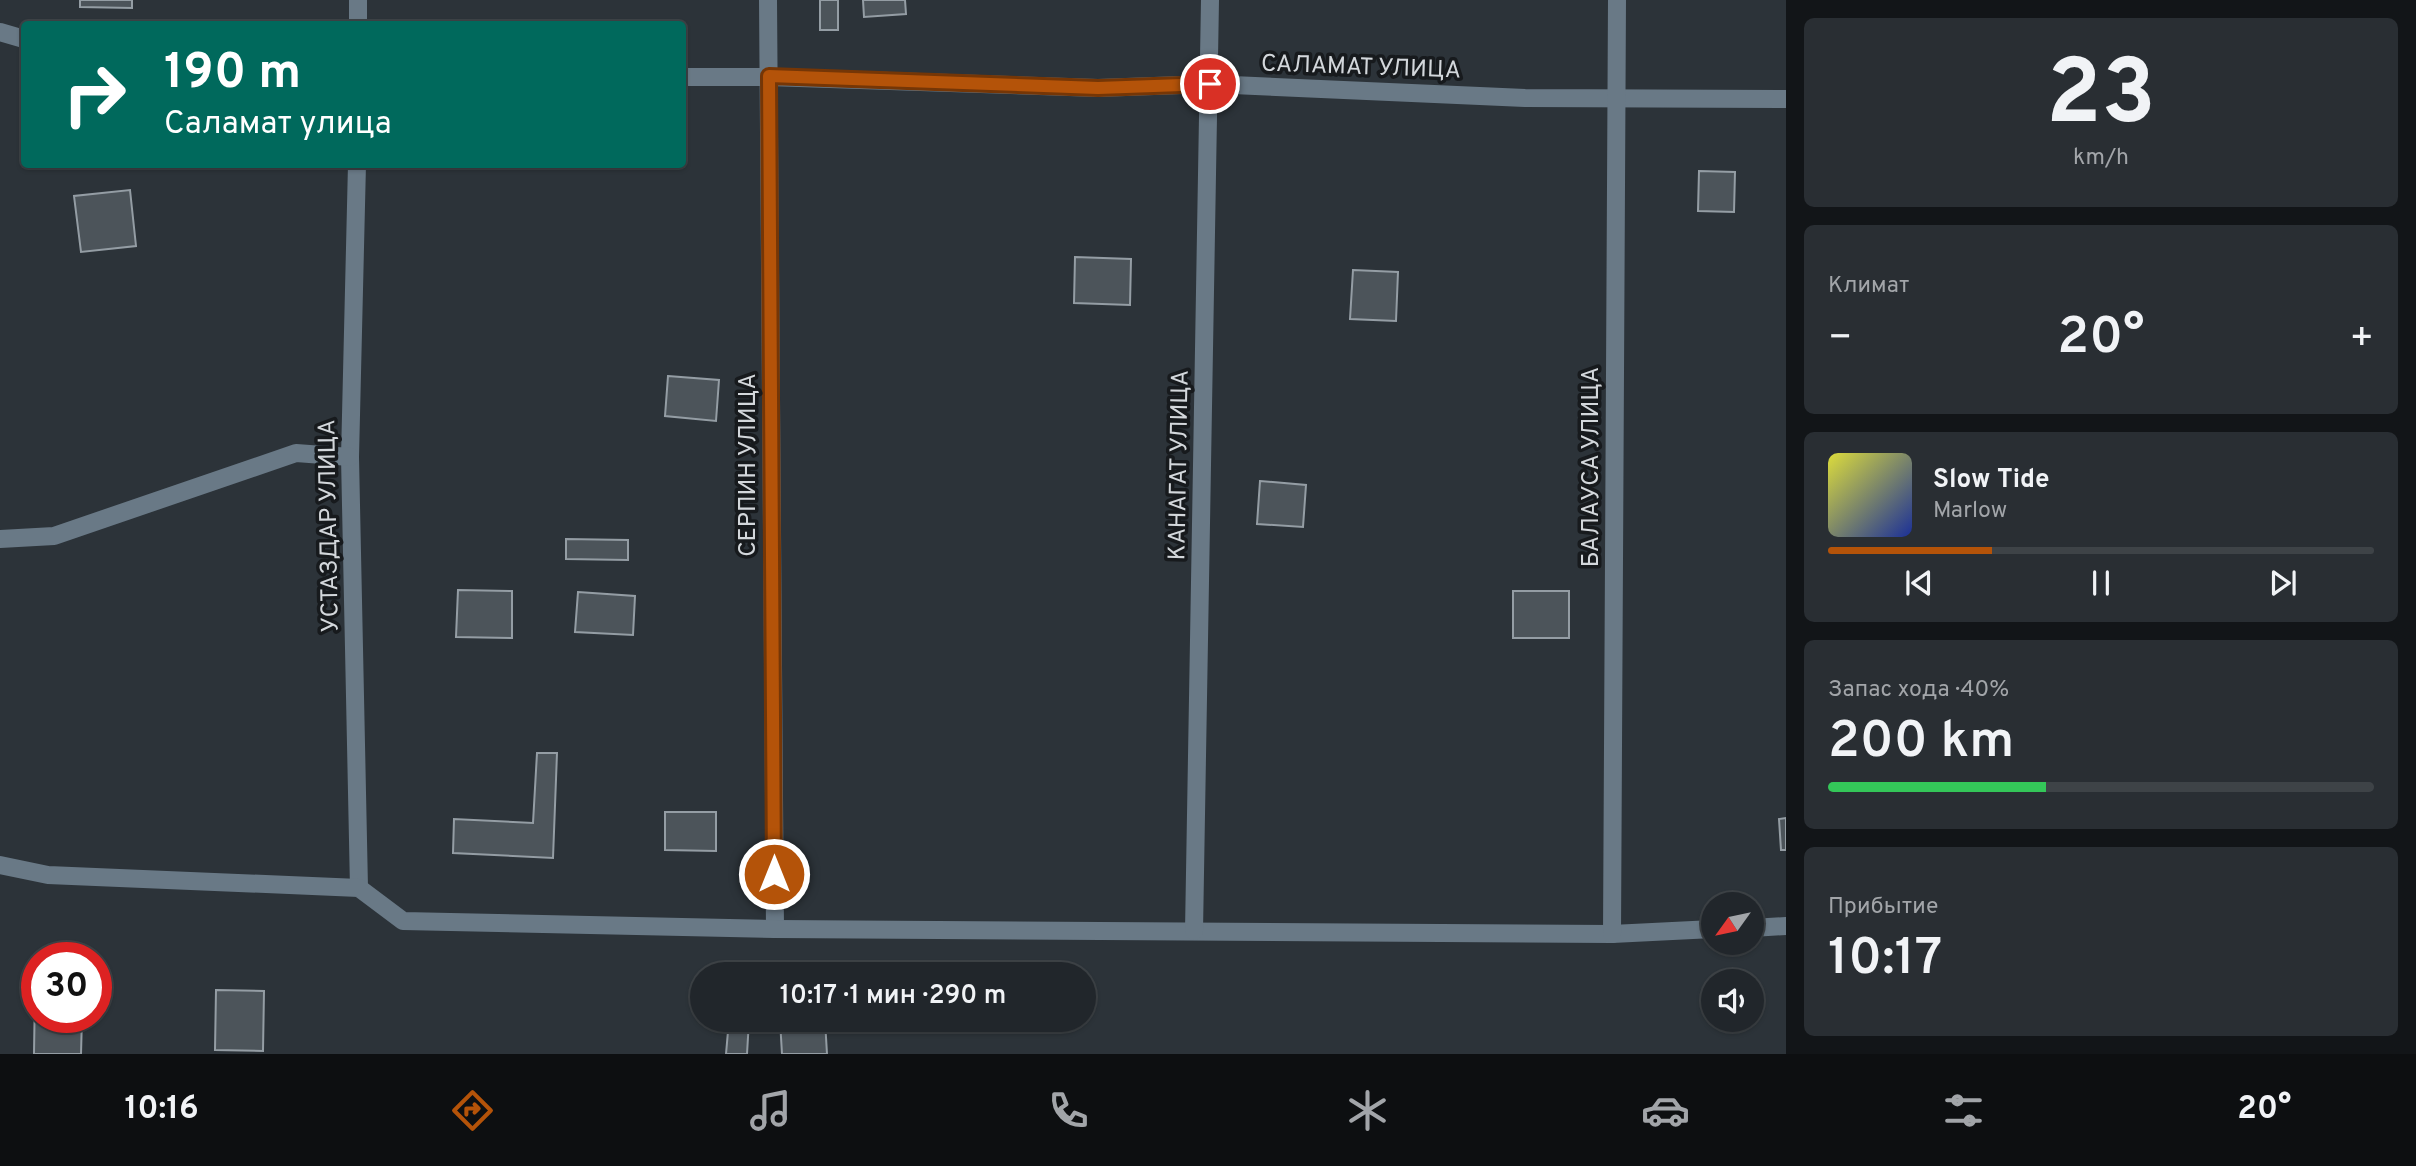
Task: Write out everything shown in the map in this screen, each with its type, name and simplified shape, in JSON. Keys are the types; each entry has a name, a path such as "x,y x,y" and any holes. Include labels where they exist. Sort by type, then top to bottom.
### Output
{"street":[{"path":"358,0 358,21"},
{"name":"СЕРПИН УЛИЦА","path":"768,0 775,929"},
{"name":"КАНАГАТ УЛИЦА","path":"1194,931 1210,0"},
{"name":"БАЛАУСА УЛИЦА","path":"1612,934 1617,0"},
{"path":"0,32 21,38"},
{"name":"САЛАМАТ УЛИЦА","path":"686,77 769,76 1098,88 1210,84 1616,99 1786,99"},
{"name":"УСТАЗДАР УЛИЦА","path":"357,168 350,457 359,888"},
{"path":"0,539 54,536 296,453 350,457"},
{"path":"0,865 48,875 359,888 403,921 775,929 1612,934 1701,930"},
{"path":"1764,927 1786,926"}],"building":[{"path":"80,0 132,0 132,8 80,7"},
{"path":"820,0 838,0 838,30 820,30"},
{"path":"863,0 905,0 906,14 864,17"},
{"path":"1699,171 1735,172 1734,212 1698,211"},
{"path":"130,190 136,246 81,252 74,196"},
{"path":"1075,257 1131,259 1130,305 1074,303"},
{"path":"1353,270 1398,272 1396,321 1350,319"},
{"path":"668,376 719,380 716,421 665,416"},
{"path":"1260,481 1306,485 1303,527 1257,524"},
{"path":"566,539 628,540 628,560 566,559"},
{"path":"458,590 512,591 512,638 456,637"},
{"path":"1513,591 1569,591 1569,638 1513,638"},
{"path":"578,592 635,596 633,635 575,632"},
{"path":"537,753 557,753 553,858 453,853 454,819 533,823"},
{"path":"665,812 716,812 716,851 665,850"},
{"path":"1786,818 1786,850 1781,850 1779,819"},
{"path":"216,990 264,991 263,1051 215,1050"},
{"path":"728,1032 748,1032 747,1054 726,1054"},
{"path":"781,1032 826,1032 827,1054 782,1054"},
{"path":"34,1033 82,1033 81,1054 34,1054"}],"route":[{"path":"774,874 769,76 1098,88 1210,84"}]}
